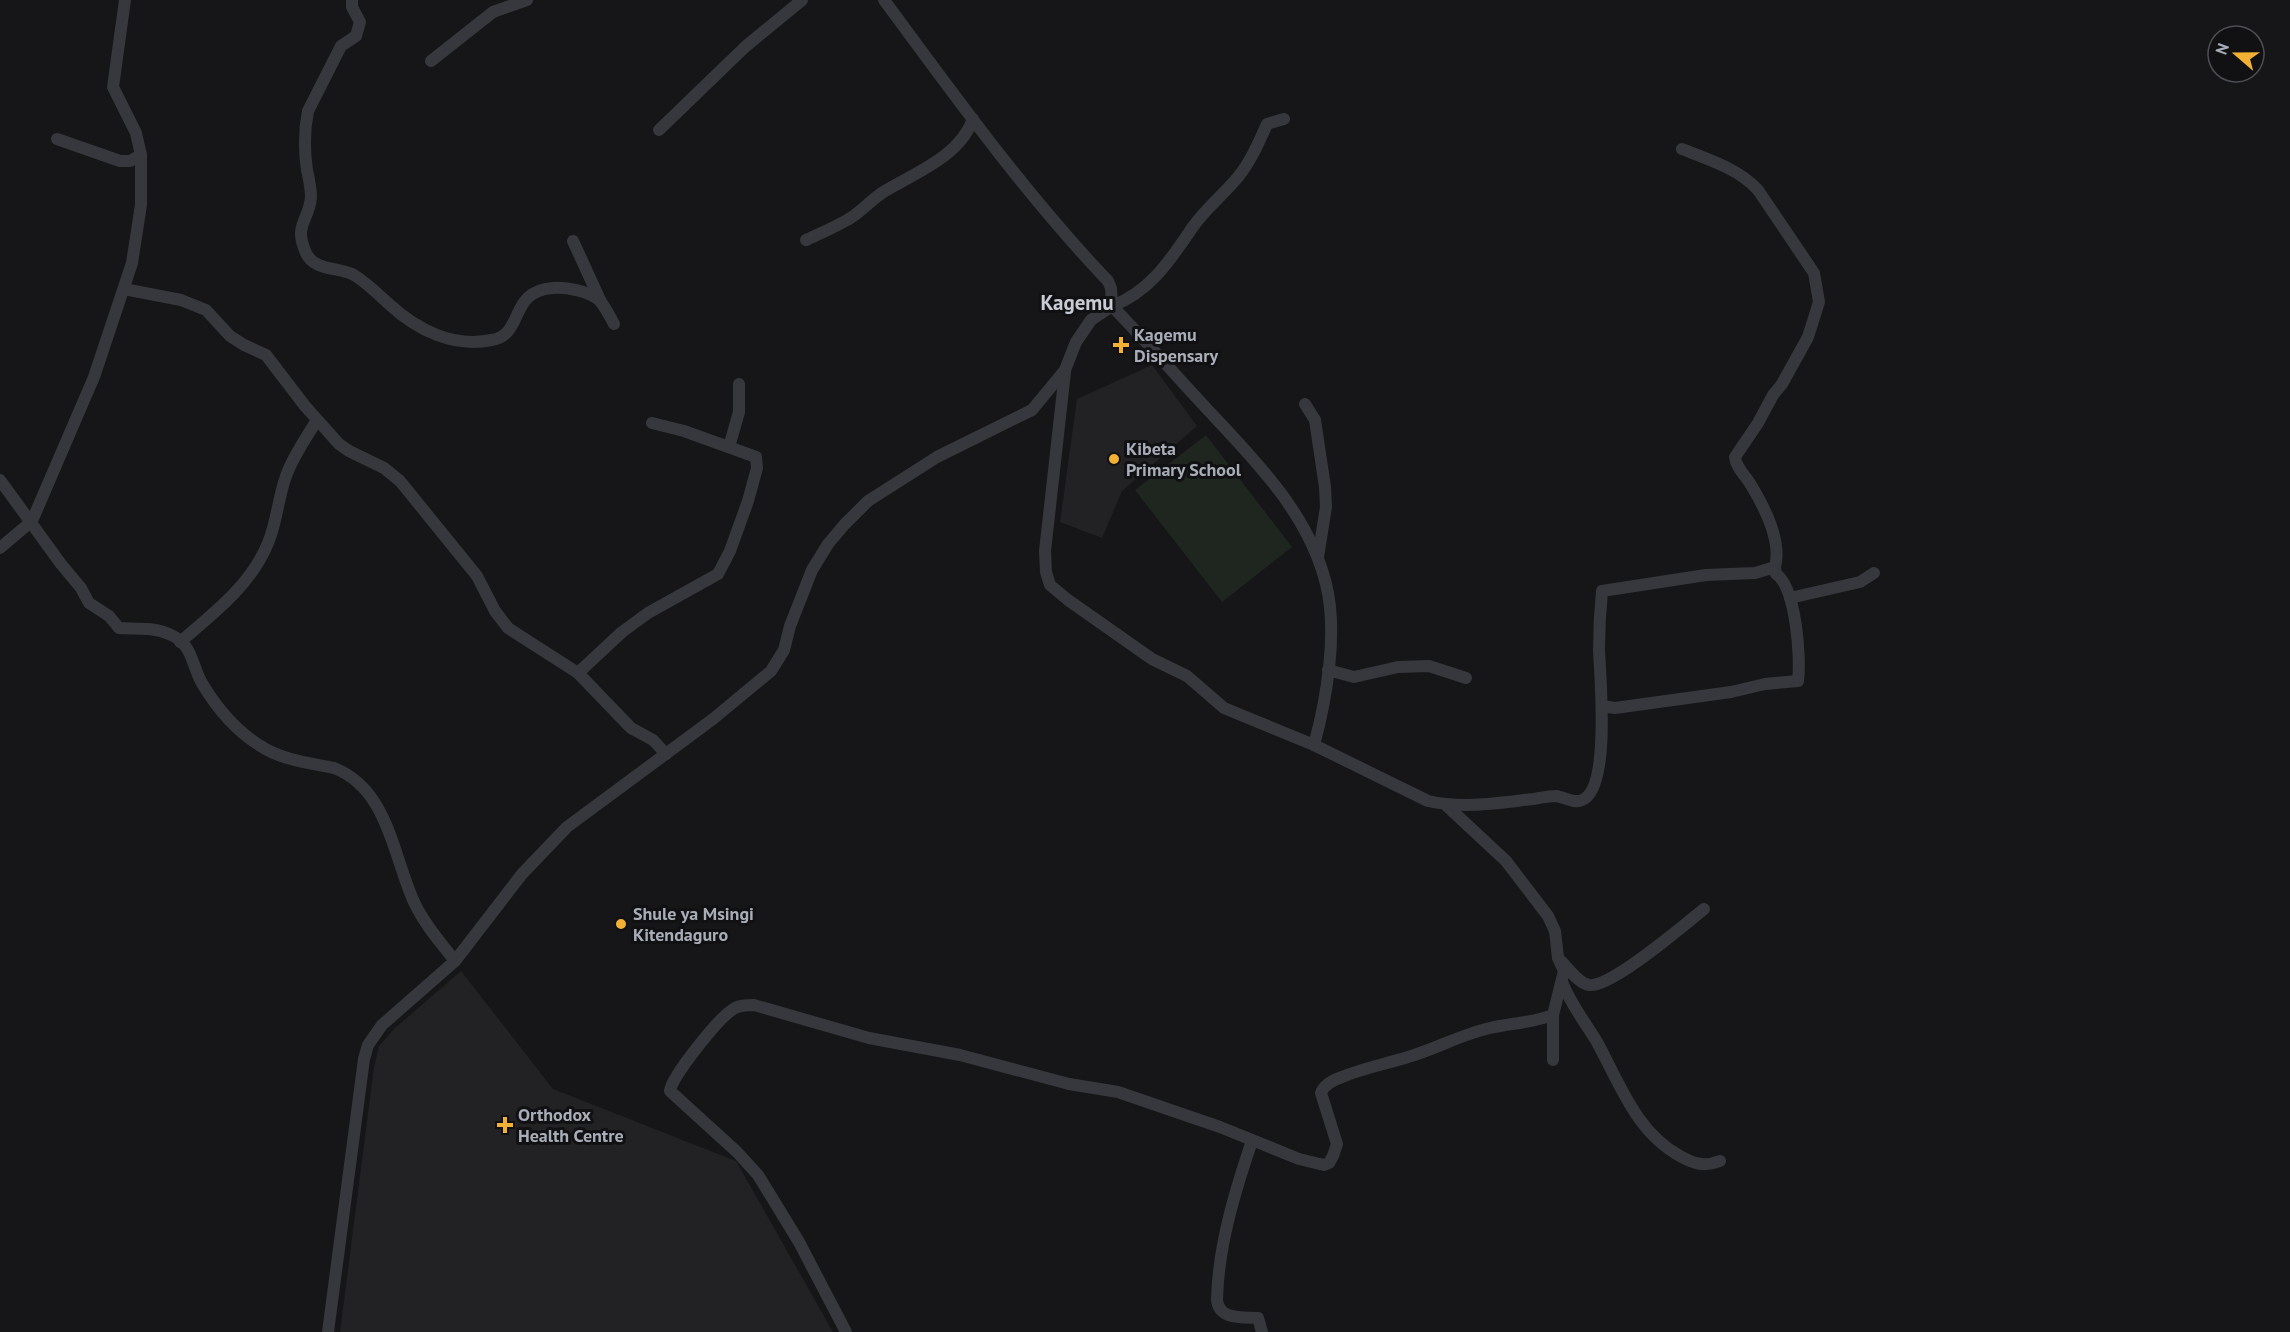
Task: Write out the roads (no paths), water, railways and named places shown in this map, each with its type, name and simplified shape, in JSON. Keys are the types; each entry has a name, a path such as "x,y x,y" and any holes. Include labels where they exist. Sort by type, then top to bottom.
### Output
{"street":[{"path":"0,548 32,521 94,377 132,263 139,222 141,155 136,133 113,87 125,0"},
{"path":"352,0 352,7 360,22 356,36 341,46 308,111 306,120 304,149 311,189 300,233 308,256 322,266 356,276 407,318 431,333 448,340 465,342 502,338 510,330 528,296 541,289 558,288 576,291 594,297 601,303"},
{"path":"431,61 493,12 527,0"},
{"path":"659,130 745,47 802,0"},
{"path":"884,0 972,119 1052,219 1108,281 1111,288 1112,306 1269,479 1301,524 1318,557 1327,585 1331,617 1330,653 1322,718 1314,745"},
{"path":"806,240 851,218 884,191 945,155 968,133 972,119"},
{"path":"1284,119 1267,124 1255,152 1241,173 1193,227 1176,254 1156,276 1127,301 1112,306 1091,320 1076,342 1065,370 1045,551 1046,572 1050,585 1152,658 1187,676 1224,708 1314,745 1428,801 1447,806 1555,796 1576,801 1585,799 1592,790 1599,772 1602,706 1599,647 1602,591 1706,575 1755,573 1775,567"},
{"path":"57,139 120,161 130,161 141,155"},
{"path":"1602,706 1615,708 1731,692 1765,684 1798,681 1798,660 1790,598 1785,584 1776,574 1776,554 1770,523 1751,484 1737,465 1735,457 1782,384 1808,337 1819,308 1818,285 1814,273 1802,254 1770,206 1750,182 1706,158 1682,149"},
{"path":"573,241 601,303 614,324"},
{"path":"124,289 181,300 206,310 230,336 266,356 317,420 349,451 384,468 400,481 477,576 495,611 508,628 578,673 631,728 653,740 666,754"},
{"path":"328,1332 364,1059 368,1045 382,1024 455,961 522,874 567,827 666,754 771,671 784,650 790,626 812,570 834,536 868,501 937,457 1032,410 1065,370"},
{"path":"729,447 739,412 740,384"},
{"path":"1305,404 1315,420 1325,487 1326,507 1318,557"},
{"path":"180,642 242,587 262,556 274,525 285,478 317,420"},
{"path":"578,673 631,625 720,572 748,501 757,468 756,457 684,431 652,423"},
{"path":"0,480 81,588 89,603 109,616 119,628 152,629 171,634 190,651 204,688 245,735 276,754 334,768 357,782 387,826 414,902 422,917 455,961"},
{"path":"1790,598 1860,582 1874,573"},
{"path":"1328,670 1354,677 1398,667 1429,666 1466,678"},
{"path":"1447,806 1506,861 1548,916 1555,930 1558,958 1564,971 1553,1015 1553,1060"},
{"path":"1558,958 1584,984 1601,983 1643,956 1704,909"},
{"path":"1562,982 1569,1000 1596,1042 1632,1109 1649,1132 1674,1153 1698,1164 1711,1164 1719,1161"},
{"path":"846,1332 799,1242 758,1176 737,1152 670,1091 672,1081 704,1040 732,1010 754,1005 869,1038 960,1055 1069,1084 1118,1092 1220,1127 1315,1164 1327,1164 1334,1156 1337,1144 1321,1093 1324,1087 1332,1081 1358,1071 1419,1054 1478,1031 1502,1025 1538,1021 1553,1015"},
{"path":"1251,1141 1227,1226 1216,1300 1218,1308 1223,1313 1258,1318 1262,1332"}],"place":[{"name":"Kagemu Dispensary","path":"1121,345"},
{"name":"Kibeta Primary School","path":"1114,459"},
{"name":"Shule ya Msingi Kitendaguro","path":"621,924"},
{"name":"Orthodox Health Centre","path":"505,1125"}],"district":[{"name":"Kagemu","path":"1077,303"}]}
